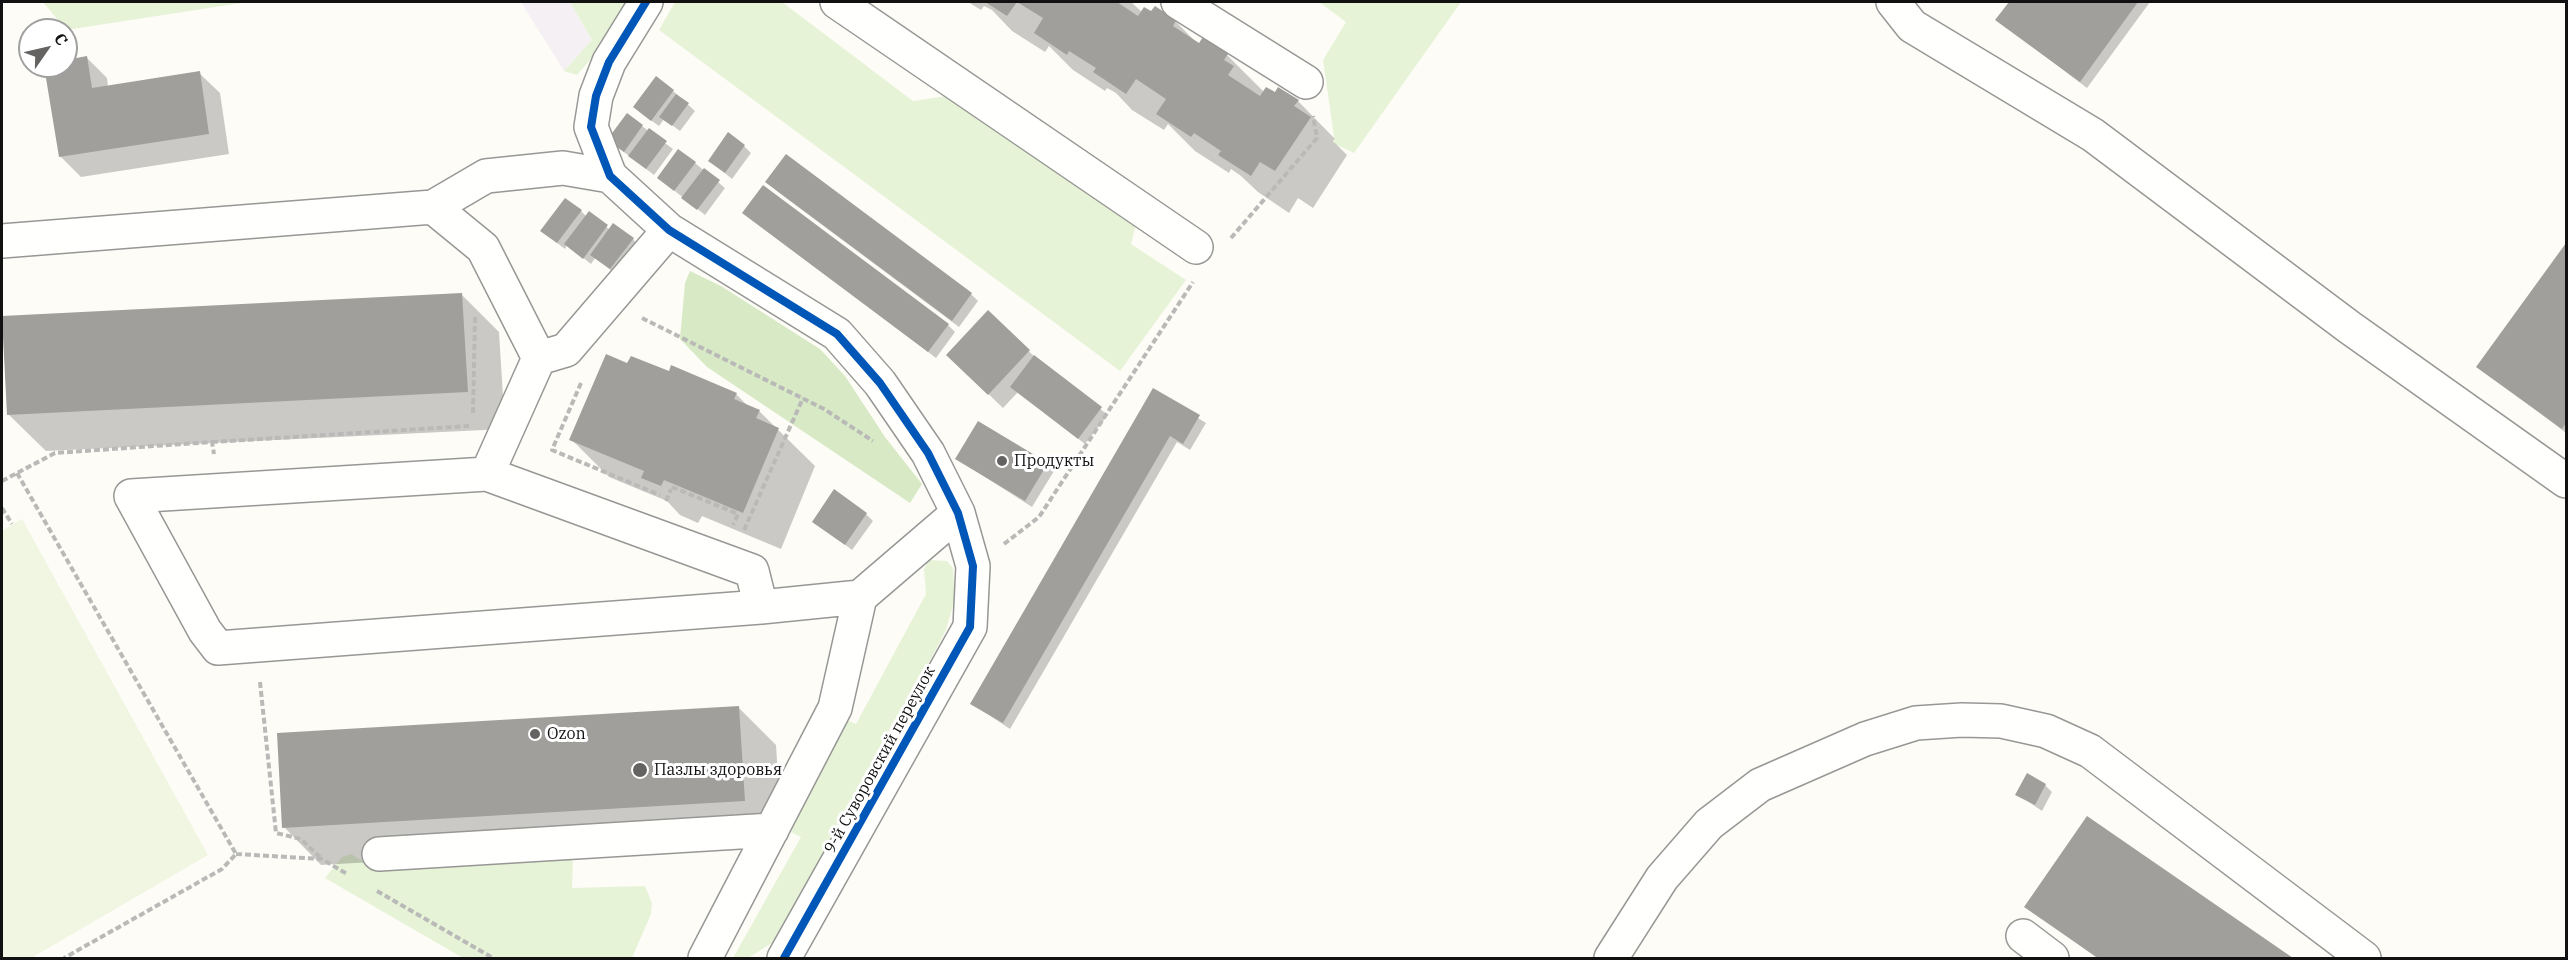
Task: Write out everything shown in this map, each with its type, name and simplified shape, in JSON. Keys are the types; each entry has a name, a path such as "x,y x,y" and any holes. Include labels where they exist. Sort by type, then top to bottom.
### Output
{"street":[{"path":"610,176 591,127 596,96 609,62 646,2"},
{"path":"837,2 1196,247"},
{"path":"1178,2 1306,82"},
{"path":"1893,2 1912,26 2093,135 2349,327 2566,481"},
{"path":"2,241 433,207 486,176 563,168 610,176"},
{"name":"9-й Суворовский переулок","path":"610,176 669,230 837,334 880,383 928,453 958,513 973,566 970,627 784,958"},
{"path":"433,207 483,248 539,358"},
{"path":"487,474 539,358 566,350 669,230"},
{"path":"761,607 752,571 487,474 131,495 205,631 218,648 256,647 761,607 860,597 958,513"},
{"path":"705,958 835,708 860,597"},
{"path":"1611,958 1662,878 1710,824 1760,784 1865,739 1916,723 1962,720 2001,721 2046,731 2090,751 2364,958"},
{"path":"379,854 772,830"},
{"path":"2023,936 2052,958"}],"path":[{"path":"1228,241 1317,138 1306,82"},
{"path":"973,566 1039,517 1196,279"},
{"path":"212,442 473,426 475,305"},
{"path":"637,315 803,398 873,440 879,449"},
{"path":"583,378 552,450 667,498 672,488 732,512"},
{"path":"733,525 744,531 803,398"},
{"path":"17,473 236,854"},
{"path":"2,508 12,524"},
{"path":"256,647 276,833 301,839 322,860 352,877"},
{"path":"236,854 322,860"},
{"path":"64,958 222,869 236,854"},
{"path":"372,889 493,958"}],"shaded area":[{"path":"521,2 570,2 592,40 564,71"}],"green space":[{"path":"43,2 248,2 78,28 78,18 56,18"},
{"path":"570,2 626,2 596,53 577,75 564,71 592,40"},
{"path":"675,2 782,2 913,101 947,96 1137,220 1131,244 1186,280 1120,371 659,30"},
{"path":"1319,2 1461,2 1354,153 1335,144 1323,60 1346,22"},
{"path":"690,271 721,286 820,349 845,376 885,437 922,484 910,503 707,367 680,339 685,283"},
{"path":"22,519 208,855 31,958 3,958 2,531"},
{"path":"929,560 947,561 953,568 955,598 946,630 885,746 775,941 748,958 733,958 801,837 791,832 846,720 856,724 926,594 924,569"},
{"path":"351,854 371,866 569,857 573,862 572,888 645,886 652,903 651,914 632,958 463,958 325,878 342,857"}],"building":[{"path":"985,2 1017,2 1007,16"},
{"path":"1017,2 1117,2 1138,16 1144,7 1151,11 1155,6 1176,20 1173,26 1199,43 1203,37 1228,54 1224,60 1234,66 1228,75 1260,96 1266,87 1275,92 1278,87 1299,100 1294,106 1311,117 1275,171 1260,162 1251,176 1218,155 1221,151 1194,133 1191,137 1156,114 1166,99 1136,79 1126,94 1093,72 1096,68 1069,51 1067,55 1034,33 1043,18"},
{"path":"2009,2 2138,2 2080,82 1995,20"},
{"path":"87,56 92,88 200,71 209,134 59,157 46,78 78,78 78,58"},
{"path":"656,76 674,90 651,121 633,107"},
{"path":"676,94 689,103 672,126 659,117"},
{"path":"627,113 643,125 624,152 607,140"},
{"path":"649,128 667,141 646,169 628,156"},
{"path":"728,132 745,145 725,173 708,161"},
{"path":"678,149 696,162 674,191 657,178"},
{"path":"786,154 972,293 952,321 765,182"},
{"path":"704,168 720,180 697,210 681,198"},
{"path":"763,185 949,324 928,352 742,213"},
{"path":"565,198 582,210 557,243 540,231"},
{"path":"589,211 608,225 583,259 564,244"},
{"path":"613,223 634,238 610,269 590,255"},
{"path":"2566,243 2566,423 2562,429 2476,367"},
{"path":"462,293 468,392 7,415 2,316"},
{"path":"988,310 1030,350 988,395 946,355"},
{"path":"606,354 627,363 631,356 669,371 671,365 737,393 734,399 760,410 756,418 779,428 743,513 664,480 661,486 641,478 644,471 569,440"},
{"path":"1034,355 1102,407 1078,439 1010,387"},
{"path":"1153,388 1200,415 1183,444 1170,436 1003,723 970,704"},
{"name":"Продукты","path":"978,421 1048,463 1025,501 955,459"},
{"path":"834,489 867,513 845,545 812,522"},
{"path":"739,706 745,801 282,828 277,733"},
{"path":"2027,773 2046,784 2035,805 2015,795"},
{"path":"2087,816 2293,958 2098,958 2024,907"}],"cycle path":[{"path":"646,2 609,62 596,96 591,127 610,176 669,230 837,334 880,383 928,453 958,513 973,566 970,627 784,958"}],"place":[{"name":"Продукты","path":"1002,461"},
{"name":"Ozon","path":"535,734"},
{"name":"Пазлы здоровья","path":"640,770"}]}
